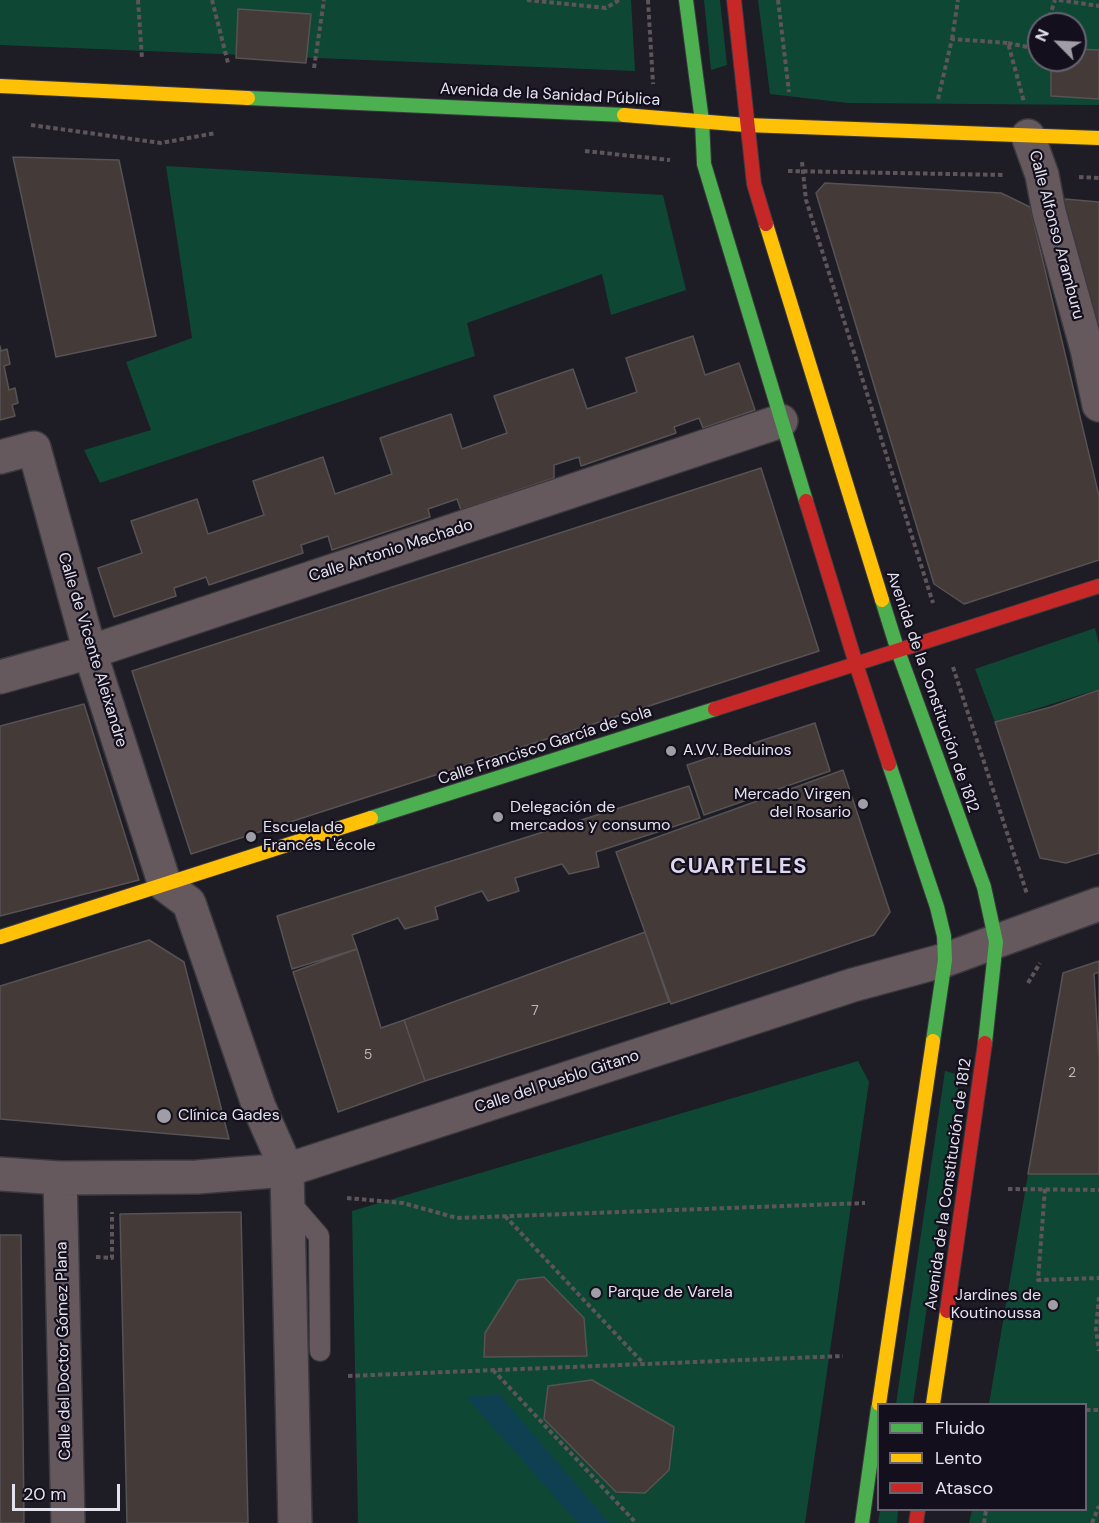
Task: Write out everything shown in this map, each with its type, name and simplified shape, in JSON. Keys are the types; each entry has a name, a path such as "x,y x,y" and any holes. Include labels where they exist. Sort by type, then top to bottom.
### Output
{"street":[{"path":"686,0 702,121 704,164 856,664 937,907 944,936 945,960 879,1403"},
{"name":"Avenida de la Constitución de 1812","path":"734,0 746,125 752,168 761,207 898,651 984,887 996,942 984,1056 933,1403"},
{"name":"Avenida de la Sanidad Pública","path":"0,86 574,112 746,125 1099,138"},
{"name":"Calle Alfonso Aramburu","path":"1028,136 1042,175 1049,212 1087,349 1099,405"},
{"name":"Calle Antonio Machado","path":"0,677 90,652 782,421"},
{"name":"Calle de Vicente Aleixandre","path":"0,456 34,448 90,652 165,885"},
{"name":"Calle Francisco García de Sola","path":"0,937 1099,586"},
{"path":"165,885 189,903 287,1185 295,1523"},
{"name":"Calle del Pueblo Gitano","path":"0,1174 60,1178 197,1177 287,1185 842,989 945,960 1099,904"},
{"name":"Calle del Doctor Gómez Plana","path":"60,1178 68,1523"},
{"path":"862,1523 877,1420"}],"lane":[{"path":"287,1185 319,1236 320,1351"}],"path":[{"path":"138,0 142,65"},
{"path":"212,0 229,69"},
{"path":"313,73 324,0"},
{"path":"527,0 606,8 620,0"},
{"path":"778,0 790,96"},
{"path":"938,99 952,39 958,0"},
{"path":"1057,0 1099,6"},
{"path":"952,39 1008,43 1027,47"},
{"path":"1008,43 1024,102"},
{"path":"26,125 161,143 219,133"},
{"path":"576,150 704,164"},
{"path":"752,168 804,173 1042,175 1099,178"},
{"path":"1008,1189 1099,1190"},
{"path":"1046,1189 1038,1280 1099,1278"},
{"path":"346,1198 403,1203 457,1218 865,1203"},
{"path":"92,1257 112,1258 111,1204"},
{"path":"505,1216 644,1364"},
{"path":"1099,1297 1096,1329 1099,1351"},
{"path":"348,1376 843,1356"},
{"path":"493,1370 636,1523"},
{"path":"1092,1523 1099,1506"}],"green space":[{"path":"0,0 631,0 635,71 0,45"},
{"path":"704,0 720,0 727,65 711,70"},
{"path":"758,0 1099,0 1099,105 848,103 770,94"},
{"path":"166,166 663,195 686,290 611,315 602,274 467,323 475,356 100,483 84,450 151,430 126,362 192,338"},
{"path":"1095,628 1099,644 1099,689 995,722 975,669"},
{"name":"Parque de Varela","path":"858,1061 869,1082 805,1523 358,1523 352,1211"},
{"path":"945,1071 960,1075 913,1403 896,1403"},
{"name":"Jardines de Koutinoussa","path":"1028,1174 1099,1174 1099,1523 969,1523 972,1511 1087,1511 1087,1403 989,1403"},
{"path":"880,1511 898,1511 897,1523 878,1523"}],"water":[{"path":"499,1394 609,1523 578,1523 466,1397"}],"building":[{"path":"238,9 311,14 306,63 236,58"},
{"path":"1087,50 1099,50 1099,99 1051,96 1051,72 1087,72"},
{"path":"13,157 119,160 156,336 56,357"},
{"path":"825,183 1001,193 1030,207 1099,496 1099,560 964,604 934,584 816,193"},
{"path":"1065,199 1099,202 1099,371 1061,214"},
{"path":"693,336 705,375 739,363 755,410 703,428 699,418 674,427 676,433 581,466 579,457 554,465 554,478 461,510 457,499 428,509 430,517 332,550 328,536 301,545 303,553 209,585 206,577 174,588 176,596 114,617 98,568 142,553 131,521 197,499 208,534 264,515 253,481 323,457 335,494 392,474 380,438 451,414 462,449 507,433 494,396 573,369 587,409 637,392 626,358"},
{"path":"0,346 1,351 7,349 10,364 4,366 9,390 15,388 18,403 12,405 15,416 0,420"},
{"path":"761,468 819,651 191,854 132,671"},
{"path":"1099,690 1099,853 1066,863 1040,858 995,722 1051,707"},
{"path":"84,704 139,880 0,916 0,726"},
{"path":"815,723 830,771 704,815 687,765"},
{"path":"843,770 890,912 874,935 671,1004 616,852"},
{"path":"689,786 700,818 596,852 599,867 569,874 562,864 515,878 519,891 488,901 482,891 435,907 438,919 405,929 398,918 352,935 357,949 292,969 277,916"},
{"path":"645,932 669,1002 425,1081 404,1020"},
{"path":"149,940 184,962 229,1139 0,1119 0,986"},
{"path":"357,949 381,1028 404,1020 425,1081 338,1112 293,972"},
{"path":"1099,961 1099,1174 1028,1174 1063,973"},
{"path":"1099,972 1099,1058 1094,974"},
{"path":"241,1212 248,1523 127,1523 120,1214"},
{"path":"0,1235 21,1235 24,1523 0,1523"},
{"path":"544,1277 584,1318 587,1356 484,1357 485,1333 518,1280"},
{"path":"592,1380 674,1427 669,1470 645,1493 616,1492 544,1419 548,1386"}],"traffic: fast":[{"path":"686,0 702,121 704,164 806,501"},
{"path":"248,98 624,115"},
{"path":"882,600 898,651 984,887 996,942 985,1043"},
{"path":"371,818 715,709"},
{"path":"889,764 937,907 944,936 945,960 933,1041"},
{"path":"862,1523 877,1415"}],"traffic: slow":[{"path":"0,86 248,98"},
{"path":"624,115 746,125 1099,138"},
{"path":"766,224 882,600"},
{"path":"0,937 371,818"},
{"path":"879,1403 933,1041"},
{"path":"933,1403 947,1311"}],"traffic: jam":[{"path":"734,0 754,184 766,224"},
{"path":"806,501 889,764"},
{"path":"715,709 1099,586"},
{"path":"947,1311 985,1043"},
{"path":"916,1523 918,1511"}],"place":[{"name":"A.VV. Beduinos","path":"671,751"},
{"name":"Mercado Virgen del Rosario","path":"863,804"},
{"name":"Delegación de mercados y consumo","path":"498,817"},
{"name":"Escuela de Francés L'école","path":"251,837"},
{"name":"Clínica Gades","path":"164,1116"},
{"name":"Parque de Varela","path":"596,1293"},
{"name":"Jardines de Koutinoussa","path":"1053,1305"}],"district":[{"name":"CUARTELES","path":"739,867"}]}
